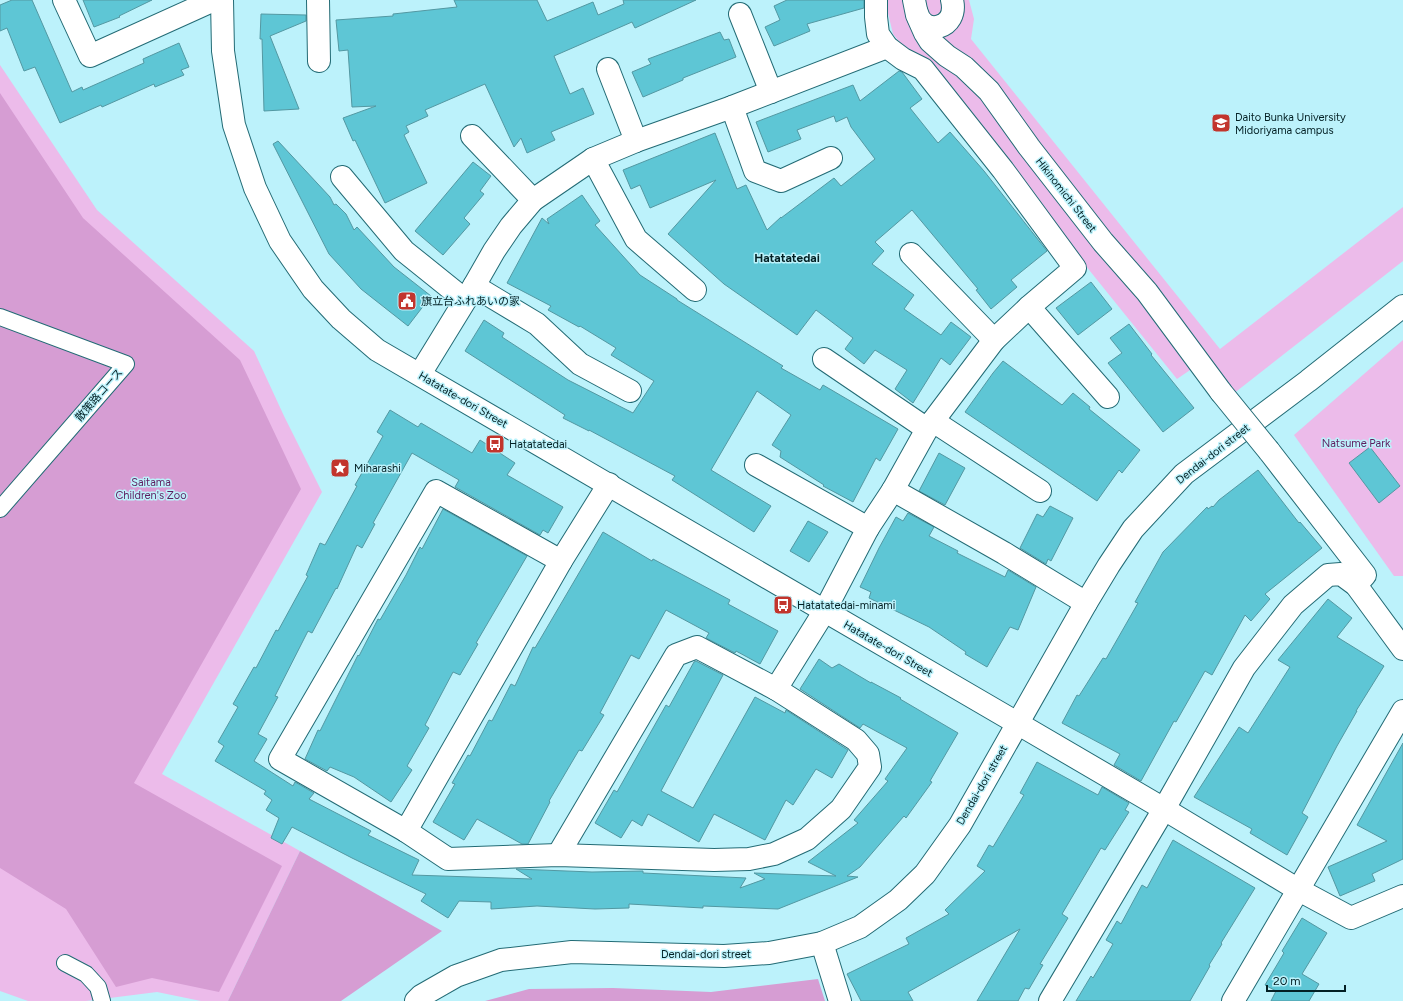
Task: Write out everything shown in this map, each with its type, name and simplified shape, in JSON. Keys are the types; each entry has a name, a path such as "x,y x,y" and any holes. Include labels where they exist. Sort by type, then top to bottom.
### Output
{"street":[{"path":"64,0 90,56 214,0"},
{"name":"Hatatate-dori Street","path":"222,0 223,51 234,125 255,188 280,241 313,289 341,319 377,350 1164,809 1297,889 1351,918 1403,896"},
{"path":"318,0 320,60"},
{"path":"776,689 824,612 868,528 893,490 930,425 994,340 1029,307 1075,268 1003,170 923,69 903,59 887,47 878,34 876,0"},
{"path":"916,5 922,22 927,26 939,27 950,20 953,14 954,8 952,0"},
{"name":"Hikinomichi Street","path":"916,5 925,33 930,41 947,56 964,67 989,91 1029,147 1103,242 1147,292 1221,392 1269,451 1364,575 1356,585"},
{"path":"740,14 771,92"},
{"path":"420,374 494,251 507,232 533,200 593,159 636,141 732,107 887,47"},
{"path":"608,69 636,141"},
{"path":"732,107 755,171 781,181 831,158"},
{"path":"472,136 533,200"},
{"path":"593,159 636,239 695,290"},
{"path":"342,177 404,252 470,293 537,324 580,364 630,391"},
{"path":"911,254 994,340"},
{"name":"Dendai-dori street","path":"416,1001 421,996 456,976 501,960 572,952 724,956 769,953 822,943 860,927 898,900 925,874 960,825 1086,603 1133,529 1184,474 1308,381 1403,306"},
{"path":"1029,307 1108,397"},
{"path":"824,359 1040,491"},
{"path":"756,465 868,528"},
{"path":"406,832 560,561 608,484"},
{"path":"893,490 1086,603"},
{"path":"558,855 676,655 697,647 776,689 856,740 868,754 870,767 842,809 807,839 774,854 748,860 558,855 448,859 406,832 280,759 436,492 560,561"},
{"path":"1050,1001 1164,809 1244,668 1293,605 1328,575 1341,574 1356,585 1403,649"},
{"path":"1233,1001 1297,889 1403,711"},
{"path":"822,943 840,1001"}],"lane":[{"name":"散策路コース","path":"0,317 126,364 0,509"},
{"path":"64,963 86,974 98,987 102,1001"}],"green space":[{"path":"886,0 969,0 974,19 971,39 1220,349 1403,207 1403,261 1219,405 1193,368 1177,379 1073,250 905,49 893,34"},
{"name":"Saitama Children's Zoo","path":"0,65 97,210 254,351 284,416 322,492 162,774 300,851 228,1001 201,1001 157,992 86,1001 28,1001 0,991"},
{"name":"Saitama Children's Zoo","path":"0,93 83,218 240,360 301,489 134,783 282,866 219,992 152,978 116,987 66,909 0,868"},
{"name":"Natsume Park","path":"1403,340 1403,576 1394,576 1294,435"},
{"path":"300,851 442,931 341,1001 228,1001"},
{"path":"818,979 825,1001 485,1001 529,989 613,988 711,992"}],"building":[{"path":"12,0 32,0 72,92 82,87 83,90 144,63 143,59 179,43 189,67 181,70 184,75 155,87 154,84 102,107 101,105 60,123 35,67 24,71 7,28 0,31 0,5"},
{"path":"83,0 152,0 119,16 120,17 94,27"},
{"path":"454,0 537,0 547,21 593,2 598,15 624,4 623,0 696,0 635,28 632,22 554,56 570,94 583,88 594,114 551,132 555,140 527,153 521,138 514,147 485,84 425,110 428,116 406,126 409,132 404,135 427,183 385,203 355,140 353,141 343,118 376,106 352,107 348,50 339,51 336,20 393,16 393,14 457,7"},
{"path":"787,0 864,0 864,8 807,24 810,31 774,46 765,27 780,20 774,6"},
{"path":"261,14 306,15 306,21 270,36 299,109 264,111 262,39 260,39"},
{"path":"720,32 724,40 729,39 736,57 683,78 683,80 643,97 632,72 651,64 648,59"},
{"path":"899,71 902,72 922,99 910,108 938,143 950,132 984,171 1047,251 1011,280 1017,287 991,309 976,290 978,289 912,210 875,242 884,251 872,264 914,295 904,309 941,335 951,322 971,337 950,365 941,358 913,403 895,389 907,370 875,350 864,364 845,349 853,338 816,310 797,335 724,284 668,234 716,180 650,208 640,185 631,189 623,170 715,133 737,189 746,185 767,230 781,217 834,178 841,186 875,159 851,127 847,117 836,122 834,116 797,130 801,139 768,152 756,122 853,85 860,101"},
{"path":"278,141 330,197 334,205 336,204 346,214 354,230 357,227 394,267 431,296 408,326 361,289 329,254 273,144"},
{"path":"473,162 491,176 480,191 484,194 464,218 470,224 443,255 415,231"},
{"path":"582,195 600,221 595,225 640,275 677,300 783,366 781,368 820,390 823,385 898,429 880,461 876,458 853,502 823,486 824,485 780,457 781,451 772,445 791,415 757,391 711,470 771,506 754,532 672,480 675,476 589,430 563,418 565,415 465,351 484,320 504,333 502,337 568,380 633,413 654,381 611,355 616,348 580,326 579,327 548,310 551,306 507,283 542,218 549,224 547,219"},
{"path":"1091,282 1112,309 1078,335 1056,308"},
{"path":"1129,324 1152,354 1151,355 1194,408 1163,432 1108,363 1122,353 1110,338"},
{"path":"1003,361 1062,405 1073,393 1090,407 1089,409 1140,450 1122,473 1119,470 1097,501 965,412"},
{"path":"390,410 418,427 421,423 472,453 480,440 515,463 507,475 563,507 548,533 543,530 540,535 455,487 459,480 412,453 373,523 375,524 362,548 357,545 337,589 336,588 312,633 308,631 275,696 278,697 258,734 267,739 254,761 293,786 295,782 314,793 309,799 371,831 368,835 419,860 412,875 532,879 516,869 592,872 643,871 643,873 746,878 740,888 765,879 754,873 836,876 808,862 858,823 854,820 888,781 885,779 907,748 863,724 860,728 800,689 819,659 832,668 839,664 871,683 901,698 900,699 958,733 930,781 932,782 906,818 904,816 860,867 847,876 858,877 778,909 703,906 703,908 629,904 629,908 595,909 537,906 491,909 491,902 459,901 448,918 421,901 426,894 292,827 282,844 271,838 279,818 266,810 272,800 264,794 266,791 215,761 224,746 218,742 238,707 233,704 254,667 256,668 276,630 278,631 308,576 306,575 320,543 325,545 357,486 355,485 383,436 377,432"},
{"path":"1370,447 1400,486 1379,503 1349,463"},
{"path":"939,453 965,468 945,505 919,491"},
{"path":"1258,470 1299,523 1300,522 1322,548 1265,594 1270,599 1251,621 1245,615 1212,675 1205,671 1176,722 1174,721 1141,781 1114,765 1120,754 1062,723 1077,695 1079,696 1103,658 1106,659 1138,603 1135,602 1163,552 1207,507 1208,509 1212,506 1213,507 1219,500"},
{"path":"1050,506 1073,518 1051,561 1048,559 1046,564 1020,548 1037,514 1043,517"},
{"path":"443,509 527,556 476,643 478,644 460,675 453,672 425,725 429,728 407,766 412,770 391,802 354,777 330,767 327,771 305,759 318,730 320,731 358,655 359,656 378,619 380,620 406,575 420,547 422,549"},
{"path":"908,513 934,527 929,536 958,551 957,553 1005,577 1008,570 1036,587 1018,630 1010,627 987,667 965,654 966,652 929,627 869,598 871,592 860,587 896,517 903,521"},
{"path":"808,521 828,532 809,562 790,551"},
{"path":"603,532 652,561 653,559 730,600 728,604 778,631 760,664 736,651 735,653 706,638 709,633 666,610 639,659 631,655 600,713 604,715 582,751 579,750 549,801 550,802 528,844 522,844 477,819 464,840 433,822 455,784 452,783 468,755 470,756 489,720 492,721 511,684 515,686 533,647 535,648"},
{"path":"1328,599 1352,618 1337,637 1384,666 1356,711 1302,813 1308,817 1287,855 1250,833 1252,829 1194,797 1239,727 1248,733 1290,667 1278,660"},
{"path":"696,661 723,675 661,791 693,808 755,697 785,713 786,710 848,750 832,778 816,769 793,805 786,800 765,840 714,814 699,842 648,814 642,826 632,820 621,838 595,823 614,790 617,792 666,705 669,707 694,662"},
{"path":"1403,743 1403,859 1372,874 1375,881 1340,896 1328,867 1387,841 1357,825"},
{"path":"1037,762 1098,795 1102,787 1129,803 1125,810 1129,812 1105,850 1101,848 1062,914 1068,918 1040,964 1043,965 1029,989 1025,988 1018,1001 977,1001 1020,929 908,992 913,1001 861,1001 847,974 909,944 906,938 949,914 945,910 985,871 977,866 989,845 993,847 1024,795 1020,793"},
{"path":"1173,840 1255,888 1221,943 1222,944 1190,1001 1076,1001 1091,976 1093,978 1113,944 1106,940 1117,921 1121,924 1142,885 1147,888"},
{"path":"1302,918 1327,933 1302,974 1319,984 1309,1001 1271,1001 1276,991 1265,985 1284,953 1282,951"}],"place":[{"name":"Daito Bunka University Midoriyama campus","path":"1221,123"},
{"name":"旗立台ふれあいの家","path":"407,301"},
{"name":"Hatatatedai","path":"495,444"},
{"name":"Miharashi","path":"340,468"},
{"name":"Hatatatedai-minami","path":"783,605"}],"district":[{"name":"Hatatatedai","path":"787,258"}]}
